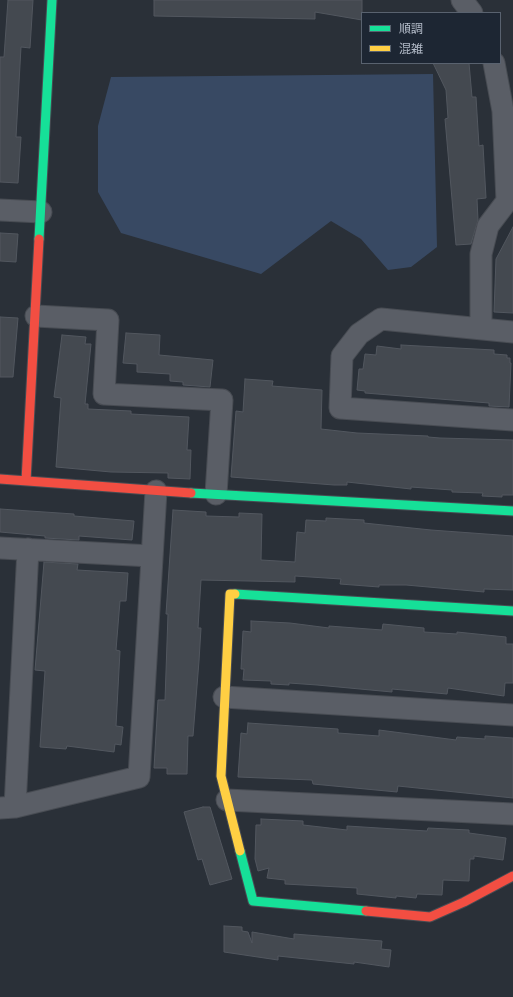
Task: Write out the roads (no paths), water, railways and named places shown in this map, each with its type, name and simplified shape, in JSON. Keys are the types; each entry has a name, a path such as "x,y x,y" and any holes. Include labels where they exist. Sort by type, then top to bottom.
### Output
{"street":[{"path":"26,481 52,0"},
{"path":"462,0 471,12"},
{"path":"480,328 481,254 488,226 510,202 503,111 494,64"},
{"path":"0,210 41,212"},
{"path":"36,316 108,320 104,394 222,400 216,494"},
{"path":"513,332 381,319 359,334 342,356 340,408 513,420"},
{"path":"0,479 156,491 513,511"},
{"path":"28,549 7,808 138,777 156,491"},
{"path":"0,548 151,556"},
{"path":"513,612 230,594 221,776 253,901 430,917 464,902 513,876"},
{"path":"224,697 513,715"},
{"path":"227,800 513,814"}],"water":[{"path":"433,74 437,247 411,267 388,270 361,239 331,221 261,274 121,233 98,192 98,126 111,77"}]}
